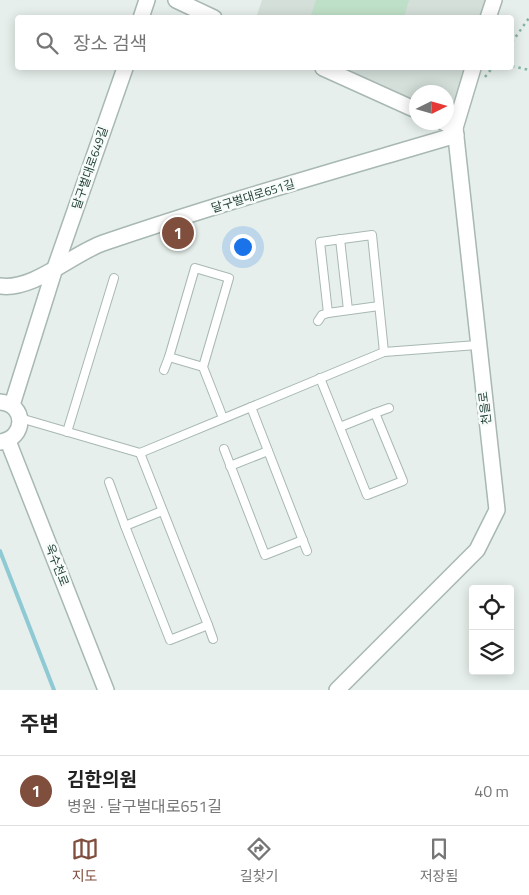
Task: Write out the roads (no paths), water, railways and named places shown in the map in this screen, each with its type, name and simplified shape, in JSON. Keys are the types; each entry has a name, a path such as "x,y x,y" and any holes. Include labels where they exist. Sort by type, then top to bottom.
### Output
{"street":[{"path":"142,15 147,0"},
{"path":"176,0 208,15"},
{"path":"489,15 494,0"},
{"name":"달구벌대로649길","path":"55,268 124,70"},
{"path":"327,70 409,107"},
{"name":"천을로","path":"454,121 472,70"},
{"name":"달구벌대로651길","path":"0,286 14,287 26,283 86,249 448,130"},
{"name":"천을로","path":"337,690 477,550 496,510 451,130"},
{"path":"4,441 17,434 20,429 11,408 55,268"},
{"name":"욱수천로","path":"4,441 106,690"}],"lane":[{"path":"328,313 320,242 372,235 384,352"},
{"path":"340,239 348,310"},
{"path":"164,370 195,268 229,278 203,367 222,418"},
{"path":"67,432 114,278"},
{"path":"318,321 322,315 328,313 379,306"},
{"path":"11,408 67,432 140,453 384,352 477,345"},
{"path":"169,357 203,367"},
{"path":"320,378 367,495 403,481 376,413"},
{"path":"251,406 307,551"},
{"path":"340,427 389,408"},
{"path":"224,449 265,555 303,540"},
{"path":"230,466 268,451"},
{"path":"140,453 213,639"},
{"path":"109,482 170,640 208,625"},
{"path":"125,526 162,511"}],"waterway":[{"path":"0,551 54,690"}],"place":[{"name":"김한의원","path":"178,233"}]}
